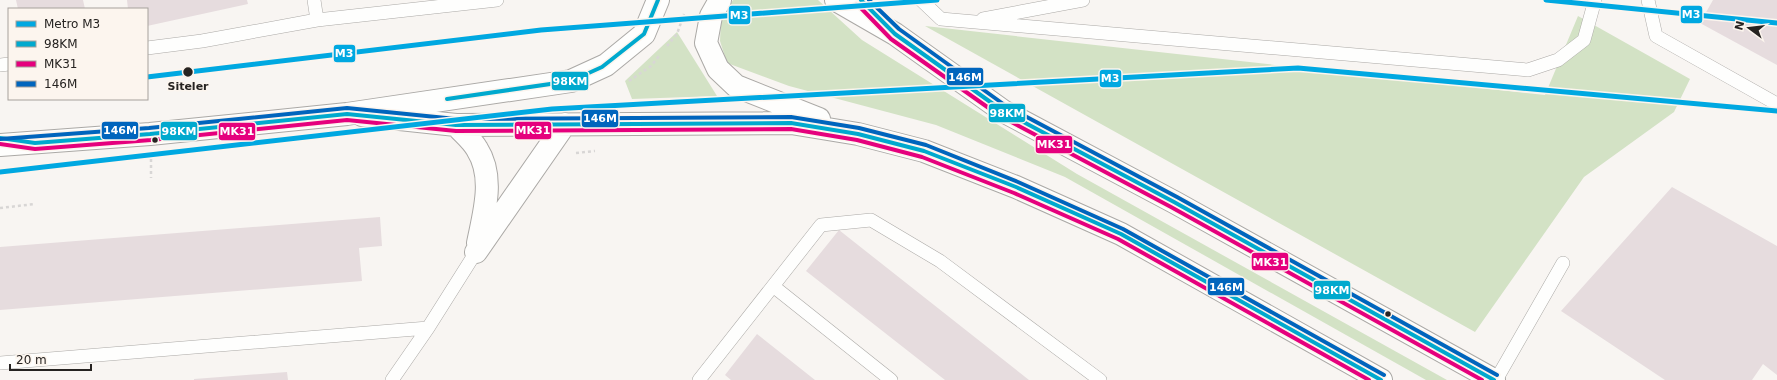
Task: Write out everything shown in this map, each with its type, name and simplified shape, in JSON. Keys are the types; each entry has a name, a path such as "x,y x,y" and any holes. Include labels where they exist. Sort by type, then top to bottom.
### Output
{"street":[{"path":"0,145 150,134 347,114 571,81 606,65 644,34 658,0"},
{"path":"720,0 711,16 706,43 718,69 736,86 858,134"},
{"path":"836,0 895,34 1002,111 1188,210 1495,380"},
{"path":"860,0 895,34"},
{"path":"347,114 456,125 791,123 858,134 924,151 1016,187 1120,234 1381,380"},
{"path":"476,252 565,124"},
{"path":"456,125 477,148 485,165 487,194 476,252"},
{"path":"0,138 34,143"}],"lane":[{"path":"314,0 317,20"},
{"path":"148,48 202,41 317,20 445,3 497,0"},
{"path":"921,0 941,20 1528,70 1558,60 1584,40 1595,0"},
{"path":"968,22 1083,0"},
{"path":"1648,0 1656,36 1777,104"},
{"path":"699,380 821,225 871,220 940,261 1100,380"},
{"path":"392,380 428,328 476,252"},
{"path":"1495,380 1563,263"},
{"path":"773,286 891,380"},
{"path":"0,363 428,328"}],"path":[{"path":"568,154 597,151"},
{"path":"0,208 36,204"}],"green space":[{"path":"733,0 818,0 862,40 1077,174 1447,380 1426,380 1065,177 936,125 789,86 727,63 720,41 721,20"},
{"path":"1578,16 1690,79 1674,112 1584,177 1475,332 925,26 1545,95"},
{"path":"677,32 717,96 632,99 625,81"}],"building":[{"path":"16,0 83,0 85,8 18,8"},
{"path":"127,0 247,0 248,4 148,26 148,8 128,8"},
{"path":"1713,0 1777,0 1777,65 1700,23"},
{"path":"1672,187 1777,246 1777,375 1763,364 1752,380 1665,380 1561,311"},
{"path":"380,217 382,246 359,248 362,281 0,310 0,247"},
{"path":"839,230 1029,380 945,380 806,271"},
{"path":"757,334 815,380 731,380 725,375"},
{"path":"287,372 288,380 194,380 194,379"}],"metro line":[{"name":"M3","path":"148,77 541,30 937,0"},
{"name":"M3","path":"1546,0 1777,23"},
{"name":"M3","path":"0,172 552,109 1298,68 1777,111"}],"transit line":[{"name":"98KM","path":"447,99 571,81 602,67 644,34 658,0"},
{"name":"98KM","path":"861,0 895,34 1003,111 1174,202 1494,380"},
{"name":"146M","path":"869,0 899,29 1006,106 1177,197 1497,375"},
{"name":"MK31","path":"857,4 891,39 1000,116 1171,207 1482,380"},
{"name":"146M","path":"0,139 149,128 347,108 456,119 791,117 859,128 926,145 1018,182 1123,229 1384,375"},
{"name":"98KM","path":"0,138 35,143 150,134 347,114 456,125 791,123 858,134 924,151 1016,187 1121,234 1381,380"},
{"name":"MK31","path":"0,144 35,149 151,140 347,120 456,131 791,129 857,140 922,157 1014,193 1118,239 1369,380"}],"place":[{"name":"Siteler","path":"188,72"}]}
